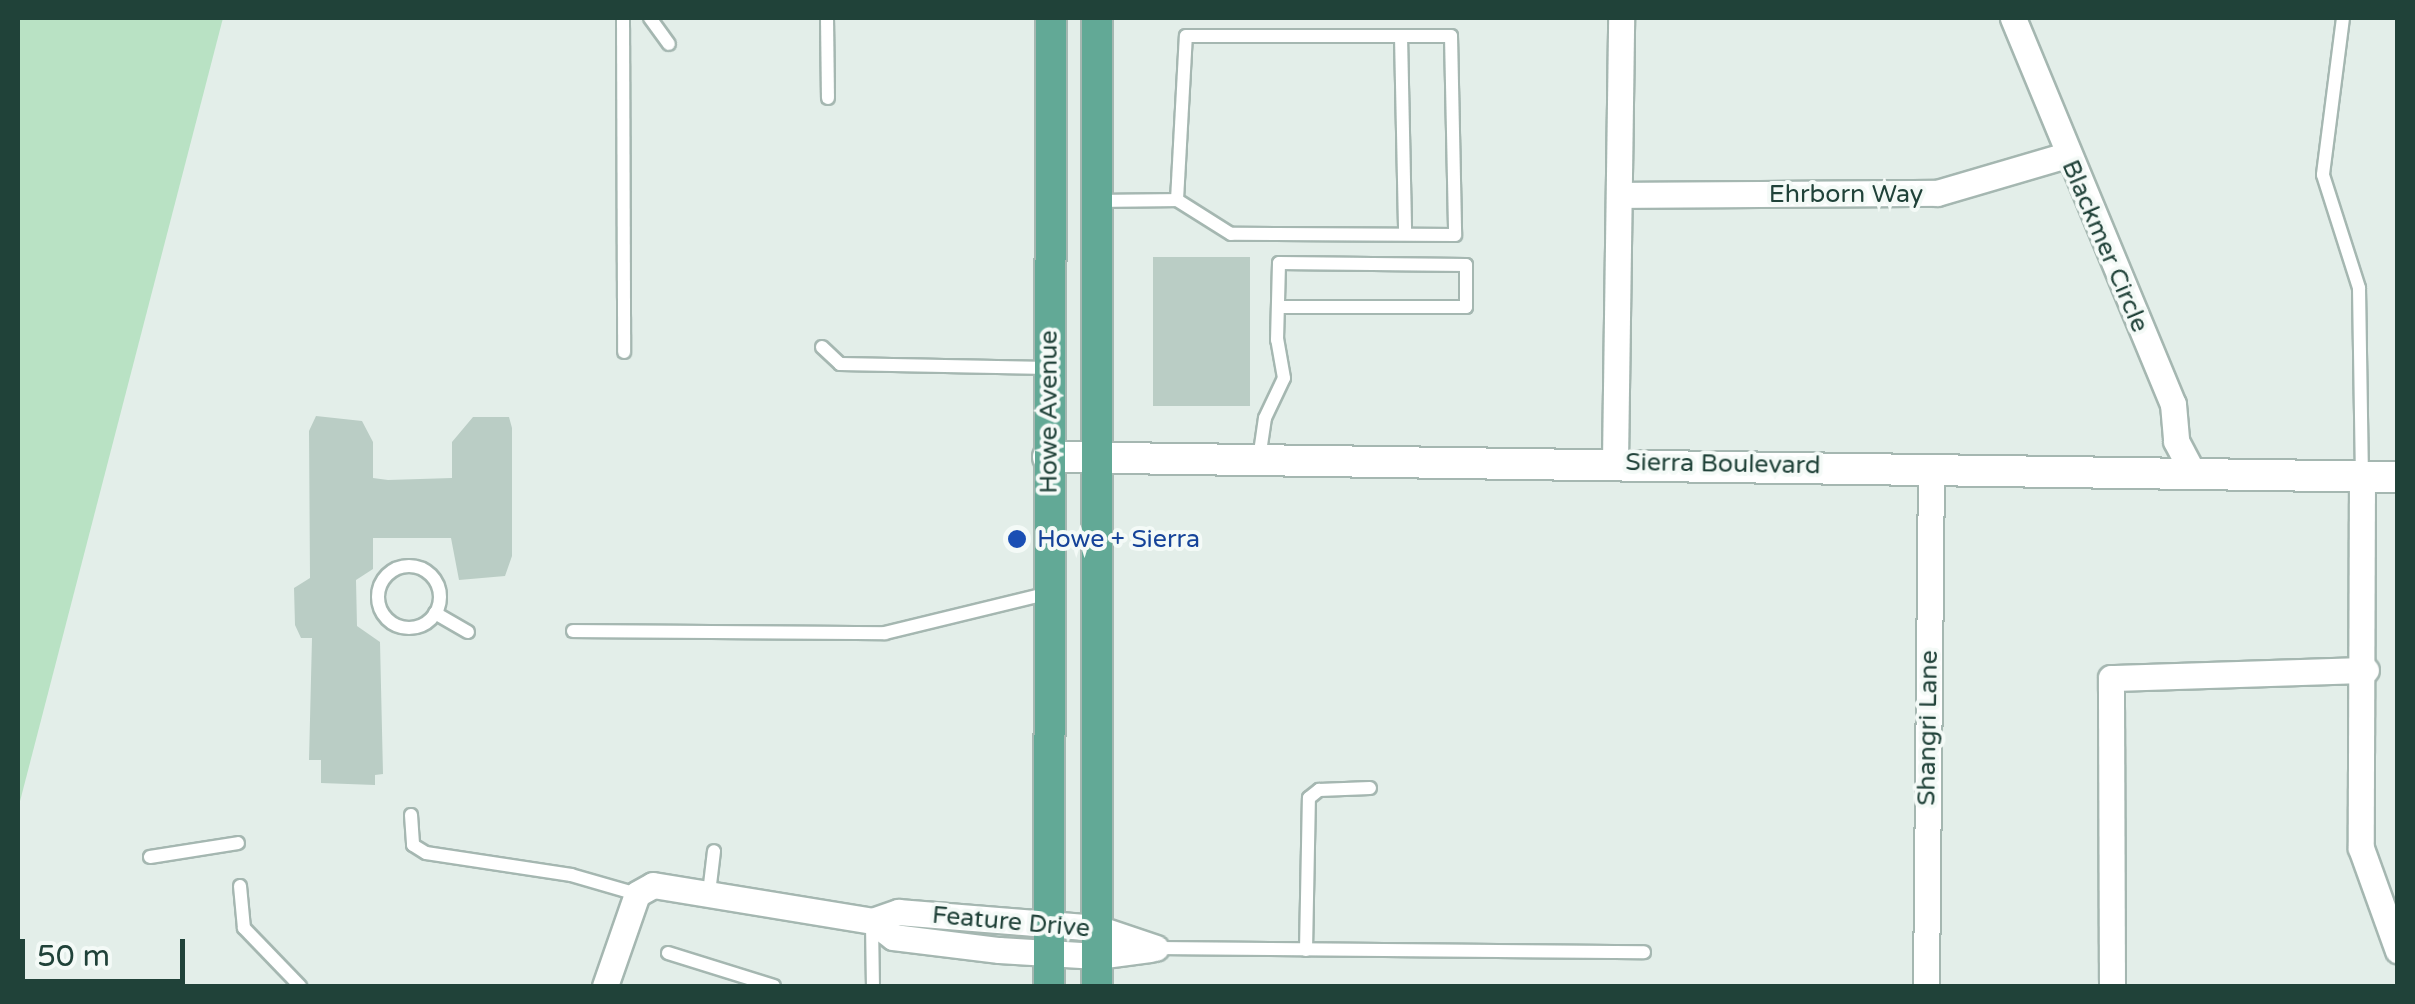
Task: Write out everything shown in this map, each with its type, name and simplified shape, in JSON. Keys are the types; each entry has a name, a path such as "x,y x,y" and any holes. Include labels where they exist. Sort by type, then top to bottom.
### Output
{"main road":[{"name":"Howe Avenue","path":"1049,986 1052,18"},
{"path":"1067,18 1069,168 1096,203"},
{"name":"Howe Avenue","path":"1097,18 1097,957"}],"street":[{"path":"1615,461 1621,18"},
{"name":"Blackmer Circle","path":"2013,18 2066,155 2173,404 2176,441 2193,473"},
{"name":"Ehrborn Way","path":"1620,195 1937,193 2066,155"},
{"name":"Sierra Boulevard","path":"1048,457 1615,461 2381,477"},
{"name":"Shangri Lane","path":"1926,986 1931,470"},
{"path":"2381,477 2366,670 2361,848 2398,951"},
{"path":"2112,986 2111,678 2366,670"},
{"name":"Feature Drive","path":"637,894 653,885 872,921 898,912 1049,939 1097,957 1156,948"},
{"path":"605,986 637,894"}],"lane":[{"path":"623,18 624,352"},
{"path":"650,18 669,44"},
{"path":"827,18 828,98"},
{"path":"2343,18 2323,175 2359,288 2381,477"},
{"path":"1096,203 1177,200 1231,234 1455,235 1451,36 1186,36 1177,200"},
{"path":"1401,36 1405,234"},
{"path":"1259,459 1264,418 1284,378 1278,307 1279,263 1466,265 1466,308 1278,307"},
{"path":"822,347 840,364 1049,368"},
{"path":"408,566 427,572 439,588 435,612 416,627 396,625 378,602 382,582 408,566"},
{"path":"573,632 885,633 1049,593"},
{"path":"435,612 468,632"},
{"path":"1306,950 1308,798 1319,790 1370,788"},
{"path":"411,815 413,845 426,853 571,875 637,894"},
{"path":"150,857 238,843"},
{"path":"709,893 714,850"},
{"path":"240,886 244,928 300,986"},
{"path":"872,921 873,986"},
{"path":"1156,948 1644,952"},
{"path":"668,954 765,985"}],"green space":[{"path":"18,18 223,18 18,809"}],"building":[{"path":"1153,257 1250,257 1250,406 1153,406"},
{"path":"316,416 362,421 373,442 373,478 388,480 452,478 452,442 473,417 509,417 512,428 512,556 505,576 459,580 451,538 373,538 373,569 356,580 357,626 380,642 383,774 375,775 375,785 321,783 321,760 309,760 312,638 301,638 295,625 294,588 310,578 309,431"}],"place":[{"name":"Howe + Sierra","path":"1017,539"}]}
